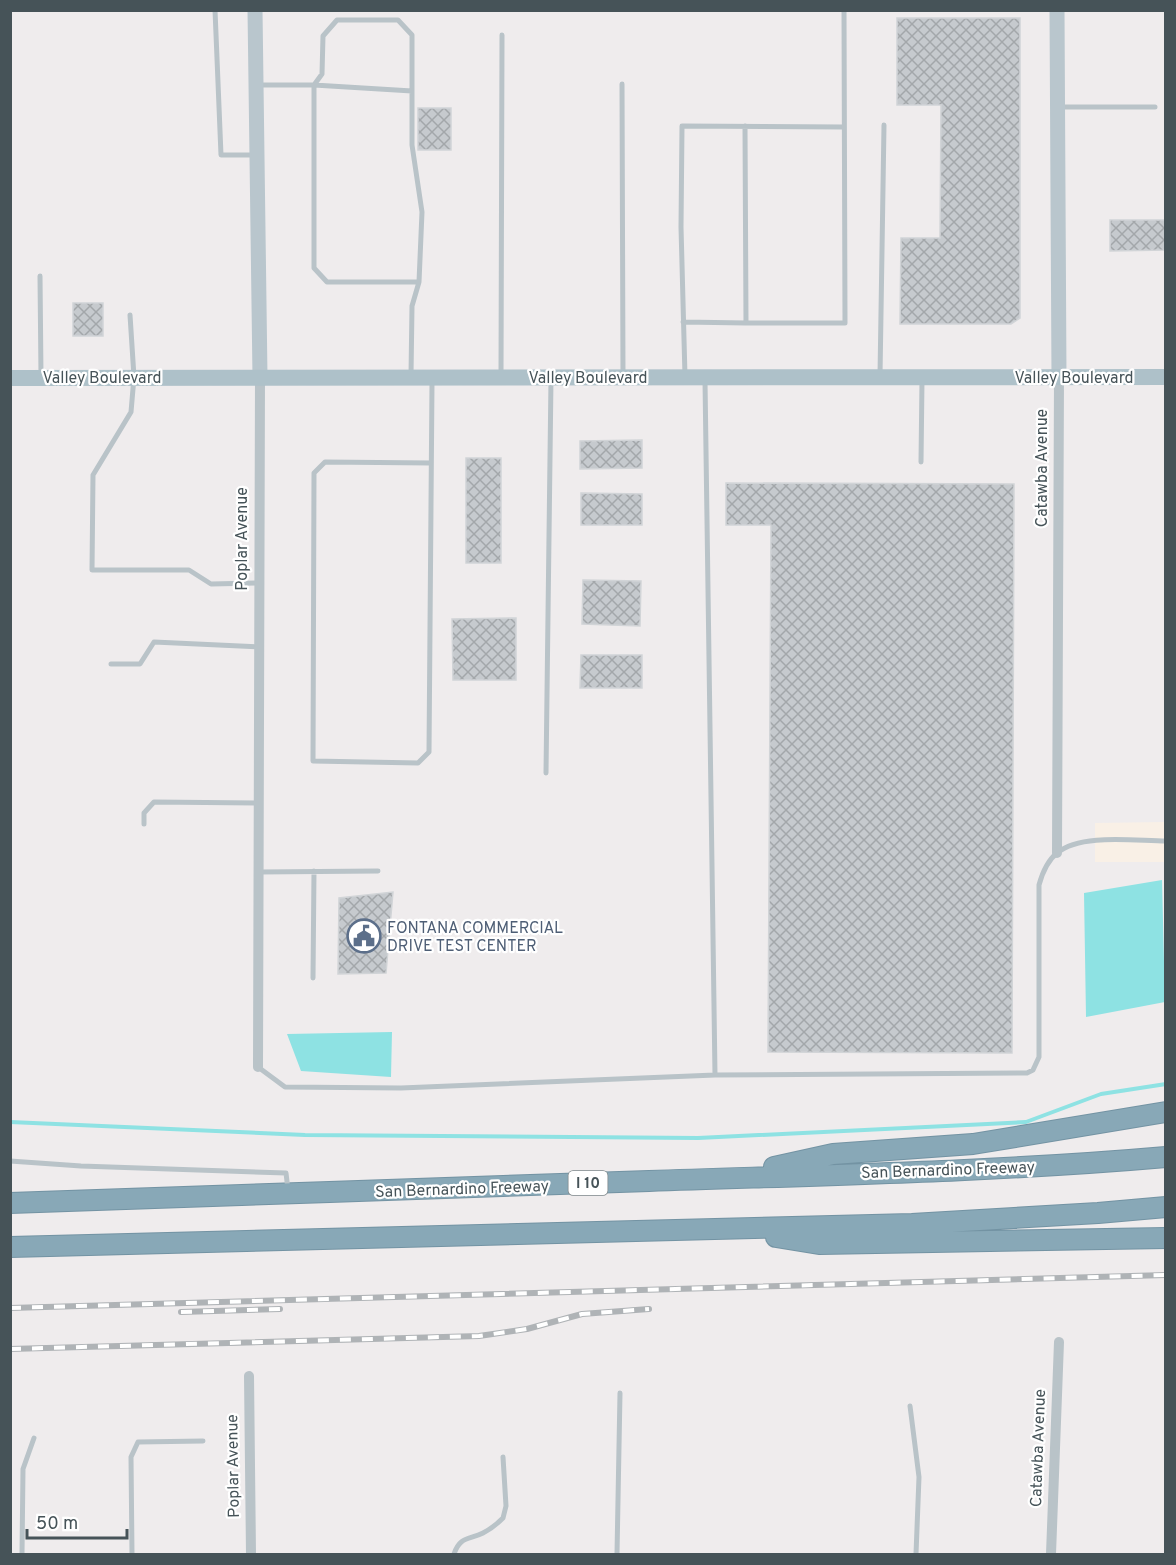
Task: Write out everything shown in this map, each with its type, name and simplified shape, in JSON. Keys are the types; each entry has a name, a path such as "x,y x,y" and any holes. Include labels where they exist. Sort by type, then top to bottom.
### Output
{"highway":[{"path":"716,1179 833,1154 973,1144 1166,1112"},
{"name":"San Bernardino Freeway","path":"10,1203 716,1179 1096,1163 1166,1157"},
{"path":"10,1247 912,1224 1166,1207"},
{"path":"735,1230 819,1244 1166,1238"}],"main road":[{"name":"Valley Boulevard","path":"10,378 1166,377"}],"street":[{"name":"Poplar Avenue","path":"255,10 260,377 258,1067"},
{"name":"Catawba Avenue","path":"1057,10 1059,378 1057,853"},
{"name":"Catawba Avenue","path":"1050,1554 1059,1342"},
{"name":"Poplar Avenue","path":"249,1376 251,1554"}],"lane":[{"path":"215,10 221,155 258,155"},
{"path":"683,322 845,323 844,10"},
{"path":"411,377 412,306 419,282 422,212 412,145 412,35 398,20 337,20 323,36 322,74 314,85 314,268 327,282 419,282"},
{"path":"501,377 502,35"},
{"path":"622,84 623,377"},
{"path":"256,85 314,85 412,91"},
{"path":"1058,107 1155,106"},
{"path":"880,378 884,125"},
{"path":"685,377 681,227 682,126 844,127"},
{"path":"745,126 746,323"},
{"path":"40,276 42,378"},
{"path":"130,315 134,377 131,412 93,475 92,570 189,570 211,584 260,583"},
{"path":"431,463 325,462 314,473 313,761 418,763 429,752 432,377"},
{"path":"546,773 551,377"},
{"path":"705,377 715,1075"},
{"path":"921,462 922,378"},
{"path":"111,664 140,664 154,642 259,647"},
{"path":"144,824 144,813 154,802 259,802"},
{"path":"258,1067 285,1087 401,1088 715,1075 1027,1073 1037,1064 1039,1048 1039,885 1046,866 1057,853 1081,841 1166,841"},
{"path":"313,978 314,871"},
{"path":"259,872 378,871"},
{"path":"10,1161 81,1166 286,1173 289,1194"},
{"path":"617,1554 620,1394"},
{"path":"910,1406 919,1478 916,1554"},
{"path":"22,1554 22,1469 34,1438"},
{"path":"132,1554 131,1457 138,1442 203,1441"},
{"path":"454,1554 463,1539 483,1533 503,1518 506,1506 503,1457"}],"shaded area":[{"path":"1165,822 1165,862 1095,862 1095,823"}],"water":[{"path":"1162,880 1165,1002 1086,1017 1084,893"},
{"path":"392,1032 391,1077 301,1071 287,1034"}],"building":[{"path":"897,18 1020,18 1020,318 1011,324 900,324 901,238 940,238 941,105 897,105"},
{"path":"418,108 451,108 451,150 418,150"},
{"path":"1110,220 1166,220 1166,250 1110,251"},
{"path":"73,303 103,303 103,336 73,336"},
{"path":"642,440 642,468 580,469 580,441"},
{"path":"466,458 501,458 501,563 466,563"},
{"path":"726,483 1014,484 1012,1053 768,1052 771,525 726,525"},
{"path":"581,493 642,494 642,525 581,525"},
{"path":"583,580 641,581 640,626 582,624"},
{"path":"516,618 516,680 453,680 452,619"},
{"path":"581,655 642,655 642,688 580,688"},
{"name":"FONTANA COMMERCIAL DRIVE TEST CENTER","path":"393,892 386,973 338,974 339,898"}],"waterway":[{"path":"10,1122 305,1135 698,1138 1026,1122 1101,1094 1166,1084"}],"railway":[{"path":"10,1308 1166,1275"},
{"path":"181,1312 280,1309"},
{"path":"10,1349 479,1336 527,1329 582,1314 649,1309"}],"place":[{"name":"FONTANA COMMERCIAL DRIVE TEST CENTER","path":"364,936"}]}
